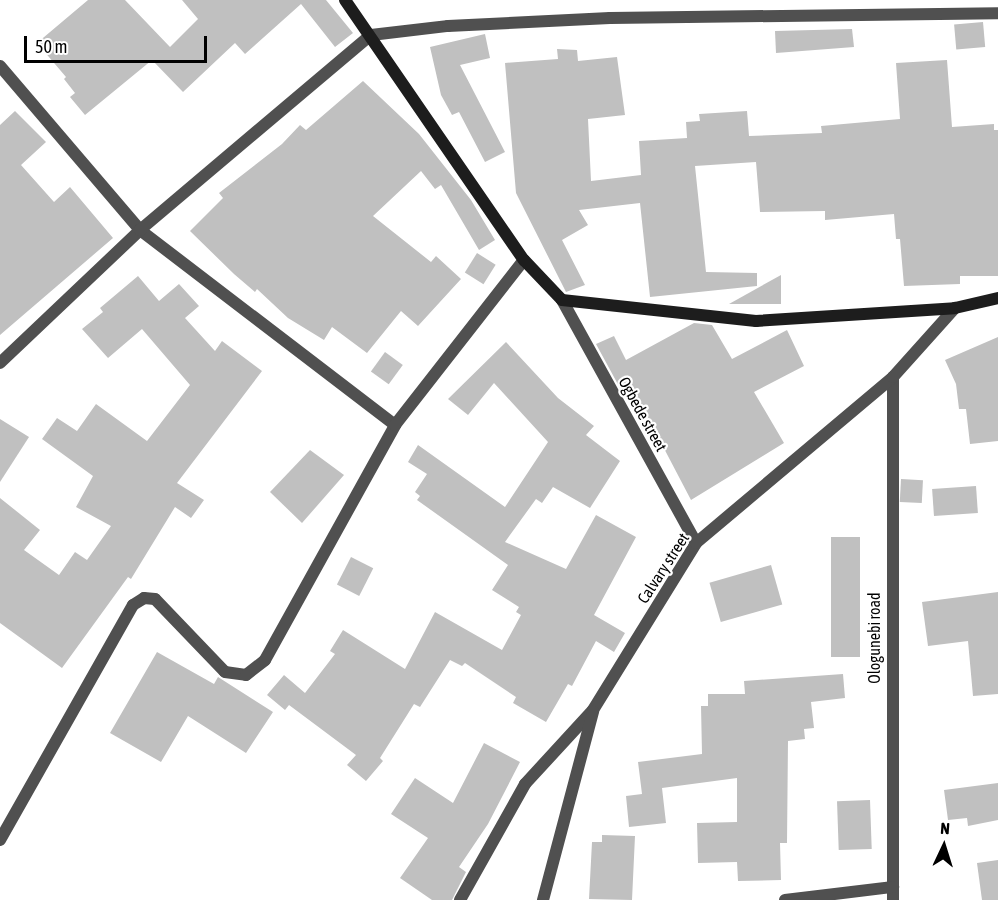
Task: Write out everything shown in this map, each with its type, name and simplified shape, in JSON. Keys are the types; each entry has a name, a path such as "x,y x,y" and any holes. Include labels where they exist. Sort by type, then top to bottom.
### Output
{"street":[{"path":"345,0 524,260 562,300 756,321 955,308 998,298"},
{"path":"0,363 140,230 371,35 448,26 599,18 998,13"},
{"path":"0,66 140,230 395,424"},
{"path":"0,840 133,605 144,598 155,599 225,672 246,675 265,660 395,424 524,260"},
{"name":"Ogbede street","path":"562,300 696,543"},
{"name":"Calvary street","path":"460,900 525,783 593,710 696,543 893,377 955,308"},
{"name":"Ologunebi road","path":"893,377 893,900"},
{"path":"543,900 593,710"},
{"path":"785,900 893,887"}],"building":[{"path":"88,0 125,0 170,47 198,19 182,0 326,0 353,33 335,47 301,4 245,54 235,43 183,92 152,60 85,115 70,97 75,93 64,79 66,77 37,43"},
{"path":"983,22 985,47 956,49 954,25"},
{"path":"852,29 854,47 776,53 775,31"},
{"path":"485,34 490,58 460,65 505,152 485,162 459,112 452,115 441,95 430,47"},
{"path":"557,49 577,50 578,61 617,57 625,115 588,119 591,181 641,175 639,141 687,138 686,122 700,121 699,114 747,111 749,136 822,133 821,126 900,119 896,63 947,60 952,127 994,124 994,130 998,130 998,276 960,276 960,284 904,286 900,239 896,239 894,214 825,220 825,211 760,212 756,162 695,166 706,272 757,273 757,286 650,297 640,203 579,210 588,225 562,240 585,285 566,292 516,193 505,63 558,59"},
{"path":"363,81 419,134 471,200 495,240 479,250 441,185 435,189 421,171 373,216 431,262 436,256 461,279 418,326 401,311 367,353 332,327 324,340 288,318 257,289 255,292 234,274 190,231 223,198 219,193 282,144 300,125 306,130"},
{"path":"15,111 46,142 21,165 54,202 70,187 113,238 0,335 0,125"},
{"path":"477,253 496,265 483,284 465,273"},
{"path":"781,275 781,304 729,304"},
{"path":"138,276 159,301 179,284 199,306 185,318 215,351 222,341 262,371 177,483 204,500 191,518 175,507 131,579 128,577 62,668 0,623 0,498 40,530 24,550 59,575 75,552 87,560 111,526 76,507 93,476 42,439 57,418 77,431 96,404 147,441 190,385 142,329 108,358 82,329 103,312 100,308"},
{"path":"694,323 712,325 732,359 787,330 804,366 754,392 784,443 691,500 658,437 655,439 625,388 621,390 596,344 614,336 626,360"},
{"path":"998,337 998,441 970,444 966,409 959,409 956,384 945,360"},
{"path":"506,342 558,398 594,426 586,435 620,461 590,508 553,487 542,503 536,499 505,542 566,569 596,515 636,537 594,615 625,633 614,652 596,641 572,686 568,684 546,722 513,703 516,697 465,663 462,666 450,660 420,707 414,704 380,758 383,761 366,781 347,765 356,755 289,705 285,710 267,695 284,675 305,693 335,654 330,651 343,630 405,669 435,612 502,650 521,615 516,612 519,607 492,590 508,565 417,500 420,496 415,492 427,474 408,462 418,445 505,507 548,442 494,383 468,415 448,399"},
{"path":"385,352 403,365 389,384 371,371"},
{"path":"0,419 29,437 0,482"},
{"path":"310,450 344,475 302,523 270,492"},
{"path":"901,479 923,480 922,503 900,502"},
{"path":"976,486 978,513 934,516 932,489"},
{"path":"831,537 860,537 860,657 831,657"},
{"path":"351,557 373,568 359,596 337,585"},
{"path":"771,565 782,604 721,622 709,583"},
{"path":"998,592 998,694 973,696 968,641 928,646 922,602"},
{"path":"157,652 214,684 218,677 273,712 246,753 188,716 161,762 110,733"},
{"path":"843,674 845,698 811,702 814,728 804,729 805,739 788,741 787,843 780,843 781,880 738,881 737,862 698,863 697,823 737,822 737,778 662,788 666,823 629,827 626,796 642,794 638,762 702,754 701,706 708,706 708,694 745,694 744,681"},
{"path":"484,743 520,762 488,824 459,867 466,872 452,900 432,900 400,878 428,838 391,814 415,778 453,803"},
{"path":"998,783 998,820 968,826 967,818 948,820 944,790"},
{"path":"870,800 872,849 839,850 837,801"},
{"path":"602,835 635,836 632,900 589,899 592,842 602,842"},
{"path":"998,860 998,900 982,900 977,863"}]}
